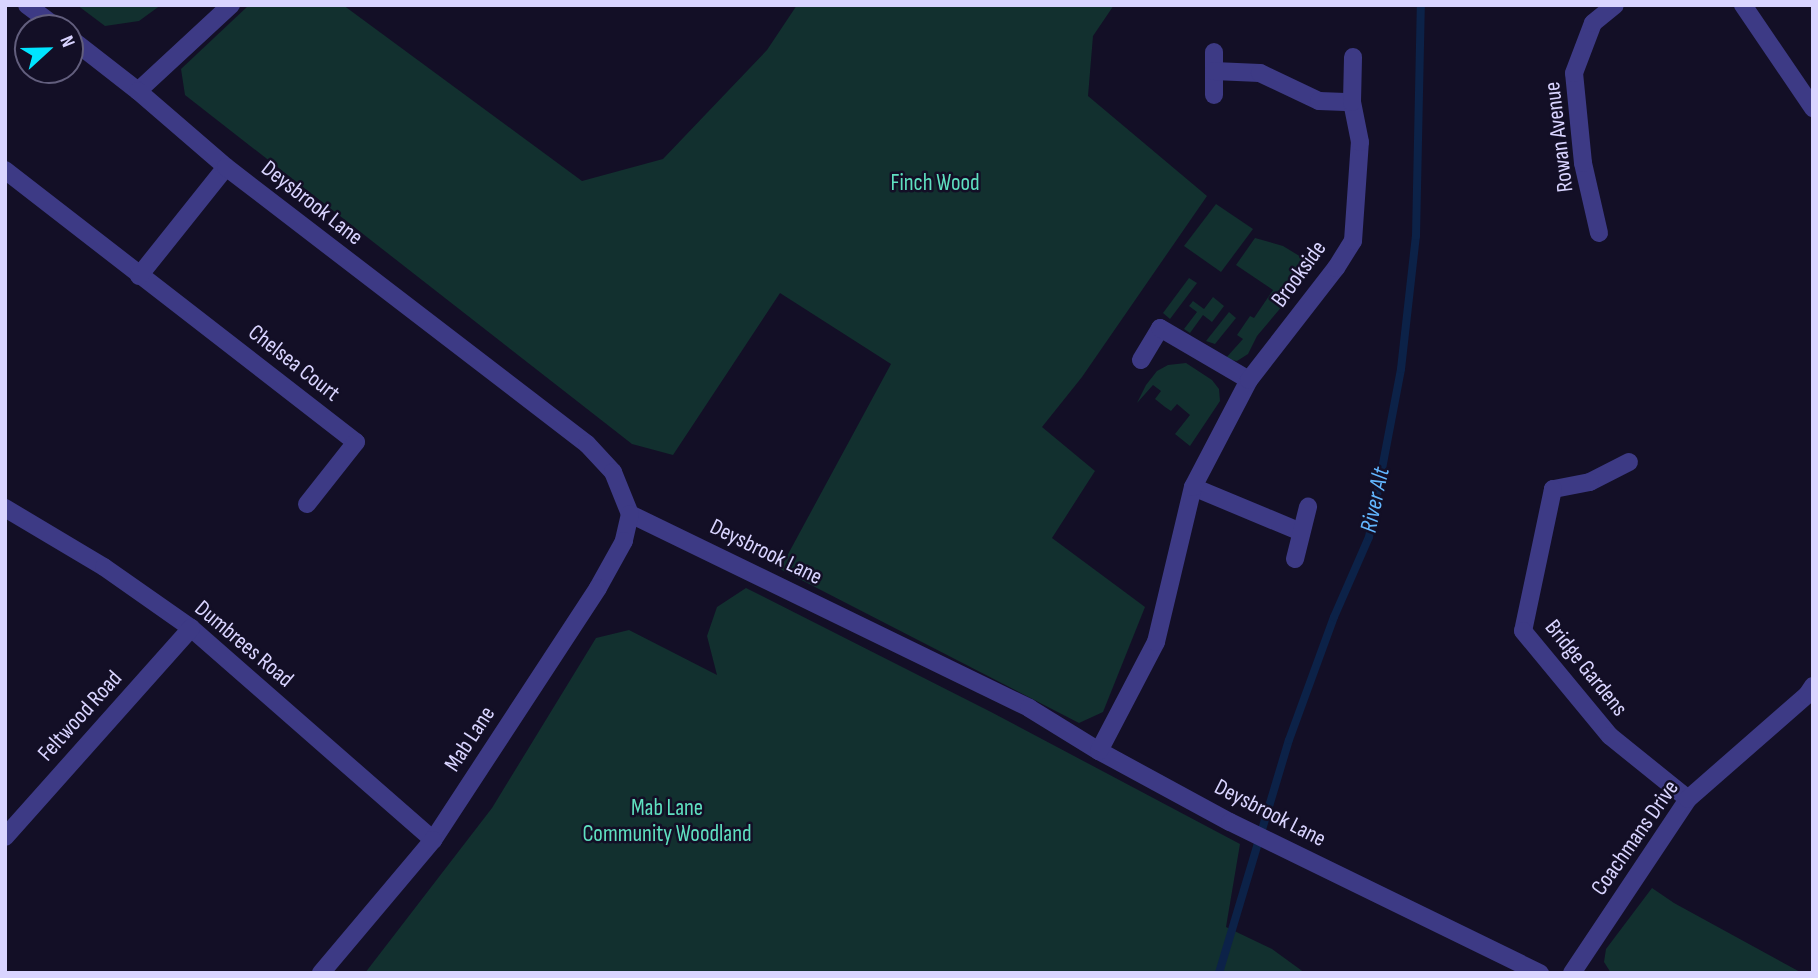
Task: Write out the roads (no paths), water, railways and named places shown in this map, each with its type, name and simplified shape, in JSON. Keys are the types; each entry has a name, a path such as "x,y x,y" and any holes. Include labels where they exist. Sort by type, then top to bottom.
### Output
{"street":[{"path":"138,90 231,5"},
{"name":"Rowan Avenue","path":"1599,233 1583,163 1574,73 1593,23 1615,5"},
{"path":"1743,5 1807,85 1813,108"},
{"name":"Deysbrook Lane","path":"84,49 138,90 226,167 587,444 612,472 630,514 1029,708 1099,751 1230,822 1540,973"},
{"path":"1214,52 1214,95"},
{"name":"Brookside","path":"1099,751 1156,642 1193,487 1249,380 1336,268 1353,241 1360,142 1352,102 1353,57"},
{"path":"1214,71 1260,73 1320,101 1352,102"},
{"path":"139,276 226,167"},
{"name":"Chelsea Court","path":"5,170 356,442 307,504"},
{"path":"1141,360 1160,328 1249,380"},
{"name":"Bridge Gardens","path":"1629,462 1590,482 1553,489 1523,631 1610,736 1688,799"},
{"path":"1193,487 1301,532"},
{"path":"1295,559 1308,507"},
{"name":"Dumbrees Road","path":"5,508 104,568 191,628 433,840"},
{"name":"Mab Lane","path":"321,973 433,840 598,589 624,541 630,514"},
{"name":"Feltwood Road","path":"5,837 191,628"},
{"name":"Coachmans Drive","path":"1572,973 1688,799 1813,687"}],"waterway":[{"name":"River Alt","path":"1219,973 1289,740 1334,617 1369,537 1401,369 1416,236 1421,5"}],"park label":[{"name":"Finch Wood","path":"935,183"},
{"name":"Mab Lane Community Woodland","path":"667,821"}]}
